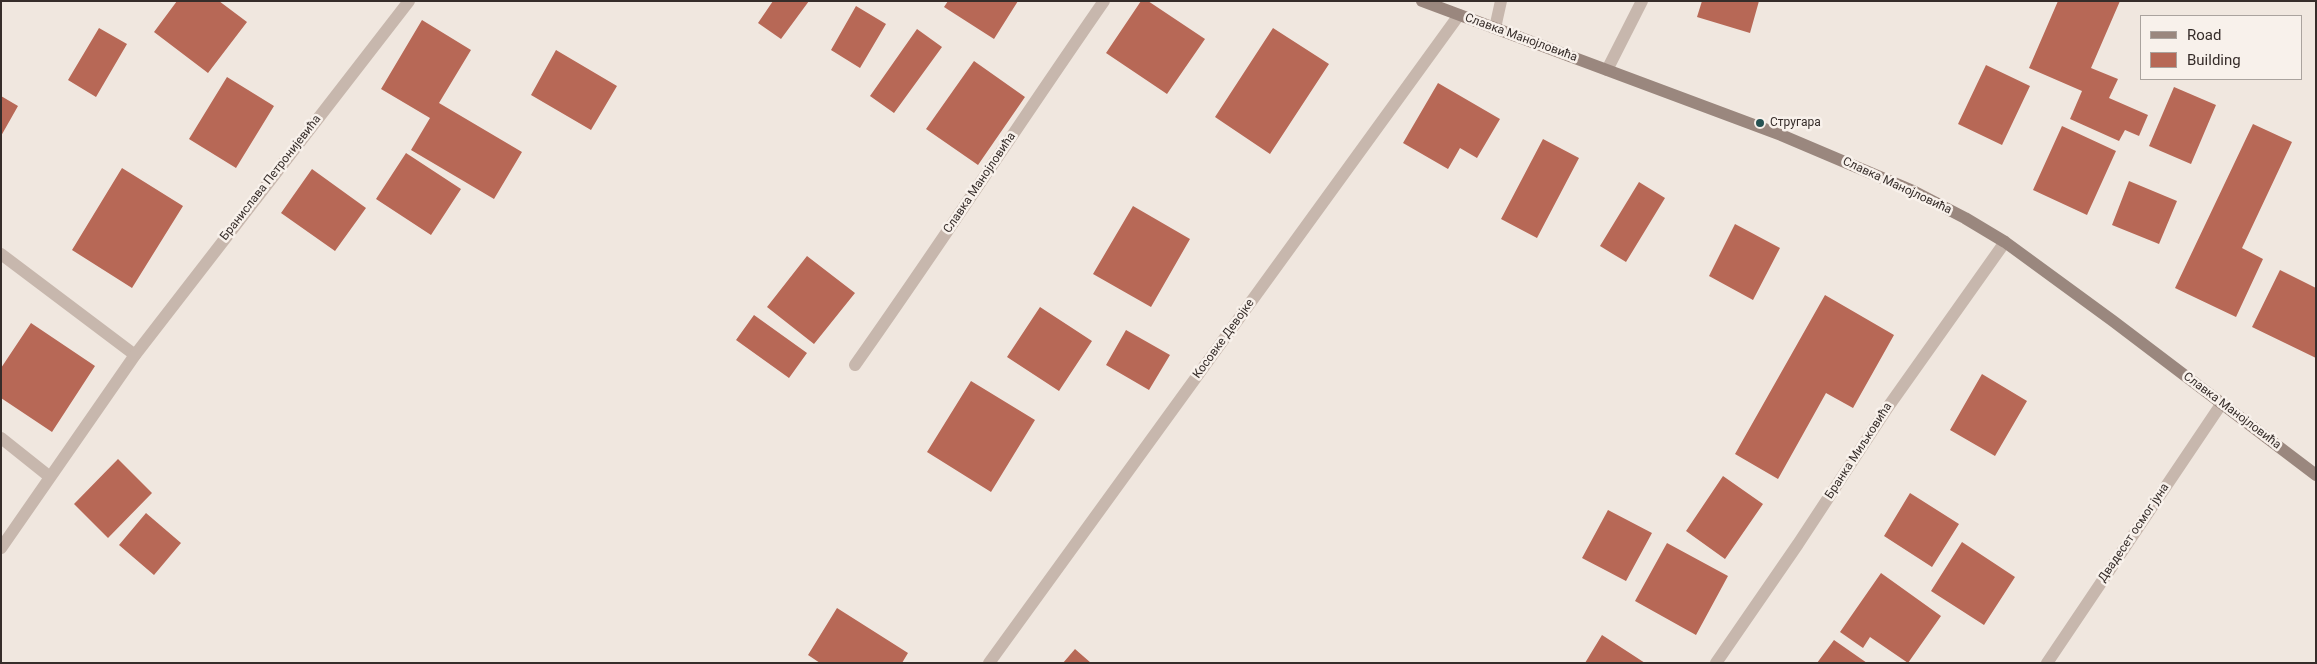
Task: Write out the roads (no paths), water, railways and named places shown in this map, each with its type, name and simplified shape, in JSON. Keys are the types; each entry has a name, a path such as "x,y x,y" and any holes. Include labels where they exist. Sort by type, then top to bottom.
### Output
{"main road":[{"name":"Славка Манојловића","path":"1422,1 1781,135 1913,191 1965,218 2005,242 2316,475"}],"street":[{"name":"Бранислава Петронијевића","path":"1,548 135,355 409,1"},
{"name":"Славка Манојловића","path":"855,365 927,264 982,178 1104,1"},
{"path":"1495,28 1501,1"},
{"path":"1607,70 1642,1"},
{"name":"Косовке Девојке","path":"989,663 1459,15"},
{"name":"Бранка Миљковића","path":"1716,663 1798,544 1888,407 2005,242"},
{"path":"1,254 135,355"},
{"name":"Двадесет осмог јуна","path":"2047,663 2222,403"},
{"path":"1,438 50,477"}],"place":[{"name":"Стругара","path":"1760,123"}]}
